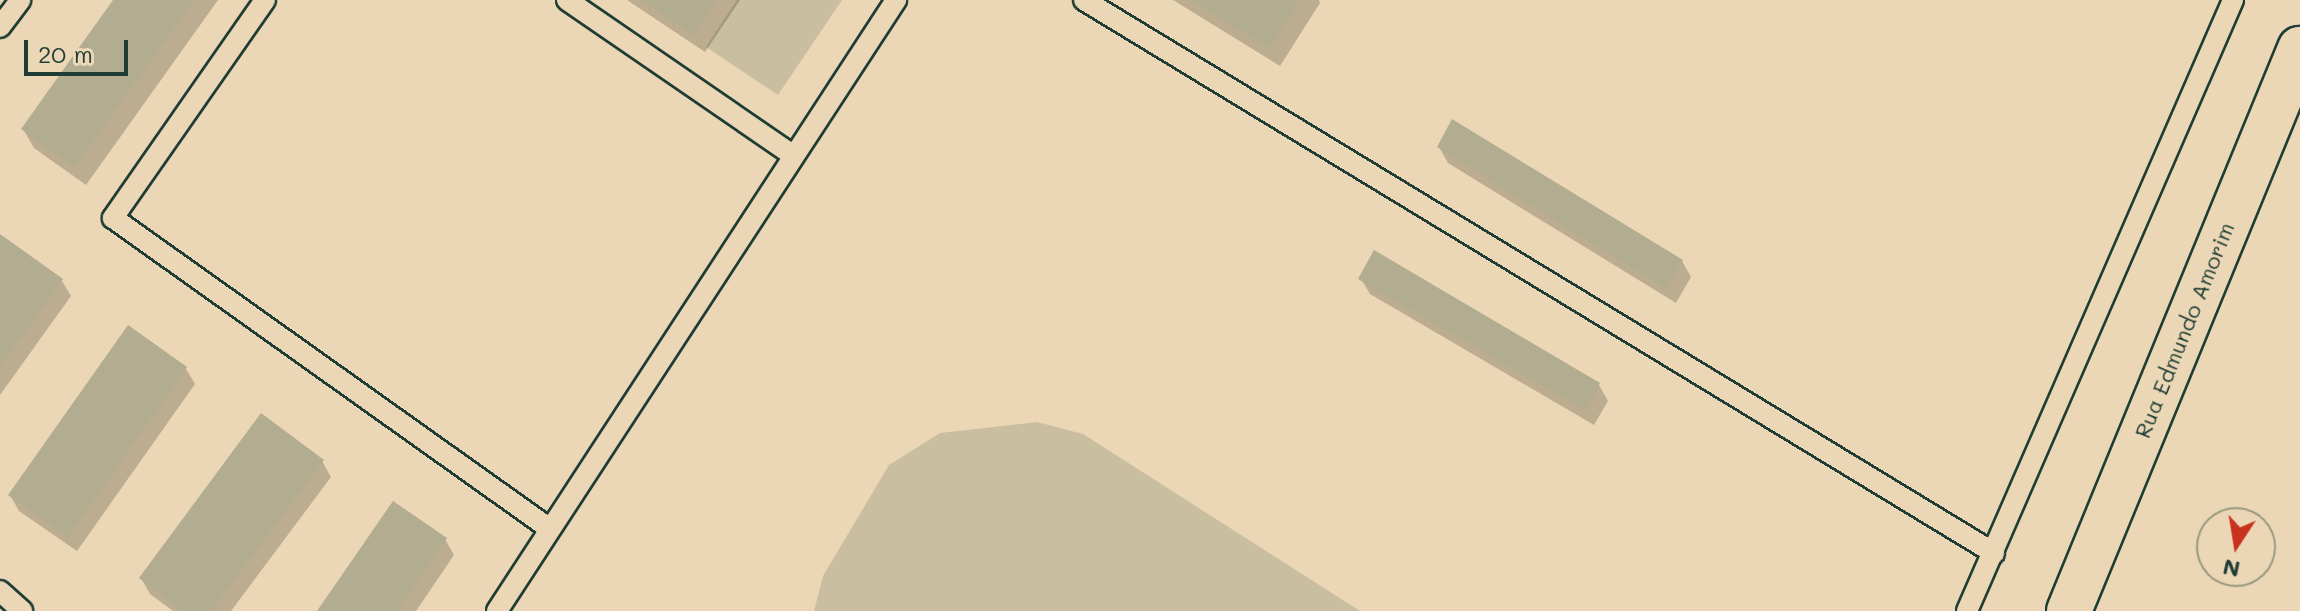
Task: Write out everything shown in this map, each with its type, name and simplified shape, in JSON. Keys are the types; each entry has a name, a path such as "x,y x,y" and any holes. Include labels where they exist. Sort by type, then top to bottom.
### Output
{"street":[{"name":"Rua Edmundo Amorim","path":"2069,611 2300,49"}],"lane":[{"path":"0,27 20,0"},
{"path":"265,0 113,218 550,529"},
{"path":"567,0 794,156"},
{"path":"497,611 896,0"},
{"path":"1084,0 1994,553"},
{"path":"1967,611 2233,0"},
{"path":"0,591 22,611"}],"shaded area":[{"path":"737,0 842,0 778,95 706,47"},
{"path":"1037,422 1083,434 1360,611 814,611 823,576 889,465 940,433"}],"building":[{"path":"113,0 194,0 75,167 21,129"},
{"path":"642,0 717,0 694,35"},
{"path":"1191,0 1299,0 1269,48"},
{"path":"1452,119 1683,260 1666,289 1437,147"},
{"path":"0,234 63,279 0,367"},
{"path":"1374,250 1600,383 1585,410 1358,279"},
{"path":"128,325 187,367 68,537 8,495"},
{"path":"261,413 324,460 211,611 183,611 139,578"},
{"path":"393,501 447,538 397,611 317,611"}]}
